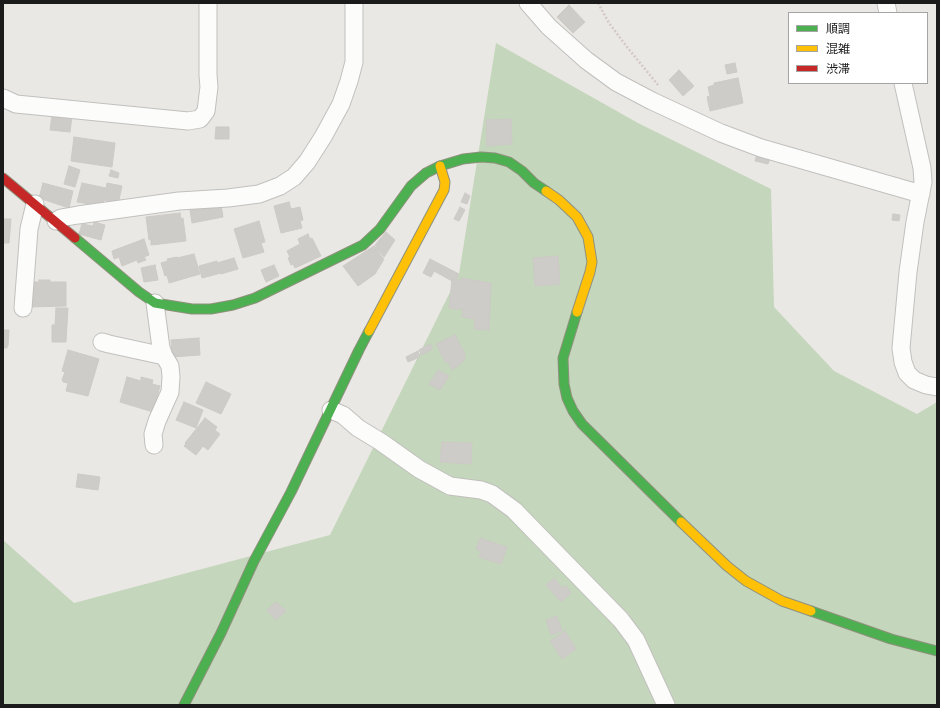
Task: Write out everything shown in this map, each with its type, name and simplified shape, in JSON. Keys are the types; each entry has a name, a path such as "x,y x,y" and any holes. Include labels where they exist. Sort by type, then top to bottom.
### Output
{"street":[{"path":"3,98 16,104 188,121 200,119 206,111 209,87 208,3"},
{"path":"56,221 61,218 78,215 179,201 228,198 259,194 280,186 294,177 307,162 323,137 341,104 349,81 354,62 354,3"},
{"path":"528,3 549,27 586,60 616,82 652,101 721,133 761,148 921,194"},
{"path":"903,84 922,168 923,182 915,222 908,272 901,348 903,362 907,373 914,380 926,385 937,387"},
{"path":"3,178 139,292 155,302 192,309 211,309 233,305 255,298 363,245 380,229 411,186 426,173 440,166 463,159 481,157 495,158 509,162 522,171 534,183 559,200 577,217 588,237 592,262 590,272 563,358 564,384 567,398 573,411 582,424 727,566 746,581 782,601 891,639 937,652"},
{"path":"184,705 221,633 254,561 291,492 359,350 444,190 445,182 440,166"},
{"path":"23,308 29,229 34,204"},
{"path":"154,445 153,434 170,392 170,366 161,348 155,302"},
{"path":"102,342 164,356"},
{"path":"331,410 343,415 358,428 381,442 419,469 450,486 481,490 492,494 514,510 621,620 636,640 666,705"}],"path":[{"path":"598,3 609,23 661,88"}],"green space":[{"path":"496,43 638,123 771,189 774,307 834,371 917,414 937,402 937,705 3,705 3,540 74,603 330,535 459,274"}],"building":[{"path":"569,5 585,22 573,33 557,17"},
{"path":"735,63 737,72 727,74 725,65"},
{"path":"679,70 694,86 683,96 669,80"},
{"path":"738,78 743,103 710,111 707,97 710,96 708,87 714,85 714,83"},
{"path":"52,115 72,117 70,132 50,130"},
{"path":"511,119 512,144 487,146 486,120"},
{"path":"216,127 229,127 229,139 215,139"},
{"path":"74,137 115,143 112,167 71,161"},
{"path":"758,151 771,155 768,164 755,161"},
{"path":"69,166 80,170 75,187 64,184"},
{"path":"111,170 119,173 118,178 109,176"},
{"path":"43,183 73,191 69,208 39,198"},
{"path":"82,183 106,188 107,183 122,186 118,204 104,200 103,206 77,202"},
{"path":"465,193 470,196 467,204 461,202"},
{"path":"289,202 291,209 300,207 303,220 300,221 302,228 281,233 274,206"},
{"path":"221,205 223,217 192,223 190,210"},
{"path":"460,207 465,210 459,221 454,219"},
{"path":"180,213 181,219 183,218 186,241 151,245 146,217"},
{"path":"893,214 900,215 899,221 892,220"},
{"path":"3,219 11,219 9,243 3,243"},
{"path":"259,221 265,242 261,243 264,252 243,258 234,229"},
{"path":"94,222 105,225 101,240 79,234 82,224 93,226"},
{"path":"386,232 395,240 384,257 376,250 378,248 375,245"},
{"path":"308,234 310,239 312,238 321,256 295,268 293,264 291,265 288,258 290,257 287,251 300,244 298,239"},
{"path":"144,239 149,255 144,257 146,260 138,263 137,260 122,266 119,257 114,259 112,251"},
{"path":"374,246 377,248 375,250 384,259 375,274 358,286 343,266"},
{"path":"194,254 200,274 169,283 161,263 168,261 167,259"},
{"path":"558,256 560,284 535,286 533,258"},
{"path":"234,258 238,269 202,278 199,266"},
{"path":"430,259 459,274 456,280 461,280 461,278 491,283 489,330 474,329 475,319 462,317 463,308 460,308 460,310 449,308 452,281 434,271 431,277 423,273"},
{"path":"155,265 158,280 144,282 141,268"},
{"path":"274,265 279,276 266,282 261,270"},
{"path":"39,280 66,282 66,306 30,307 29,282 39,282"},
{"path":"56,308 68,308 66,342 52,342 52,325 55,325"},
{"path":"3,330 9,330 7,348 3,348"},
{"path":"455,335 465,354 464,361 452,370 448,362 446,363 436,344"},
{"path":"199,338 200,355 172,357 171,340"},
{"path":"430,344 433,349 422,355 419,350"},
{"path":"68,350 99,359 88,396 66,391 68,383 63,382 62,380 65,372 62,371"},
{"path":"418,351 420,357 408,362 406,357"},
{"path":"438,370 449,376 440,390 429,384"},
{"path":"127,377 141,381 141,377 153,380 152,384 160,386 153,412 120,402"},
{"path":"206,382 231,394 221,414 196,403"},
{"path":"184,402 203,410 196,428 176,420"},
{"path":"205,418 217,427 215,430 220,434 208,450 203,446 196,455 184,446"},
{"path":"442,442 472,443 471,464 440,462"},
{"path":"78,474 100,477 98,490 76,487"},
{"path":"480,538 507,547 501,564 479,557 481,552 476,549"},
{"path":"554,578 562,588 565,585 571,593 561,602 546,585"},
{"path":"276,602 286,611 276,620 267,610"},
{"path":"557,616 562,631 551,635 546,620"},
{"path":"565,631 576,649 562,659 550,641"}],"traffic: fast":[{"path":"75,238 139,292 155,303 192,309 211,309 233,305 255,298 363,245 380,229 411,186 426,173 440,166 463,159 481,157 495,158 509,162 546,191"},
{"path":"577,312 563,358 564,384 567,398 573,411 582,424 681,522"},
{"path":"184,705 221,633 254,561 291,492 369,331"},
{"path":"811,611 891,639 937,651"}],"traffic: slow":[{"path":"369,331 444,190 445,182 440,166"},
{"path":"546,191 559,200 577,217 588,237 592,262 577,312"},
{"path":"681,522 727,566 746,581 782,601 811,611"}],"traffic: jam":[{"path":"3,178 75,238"}]}
